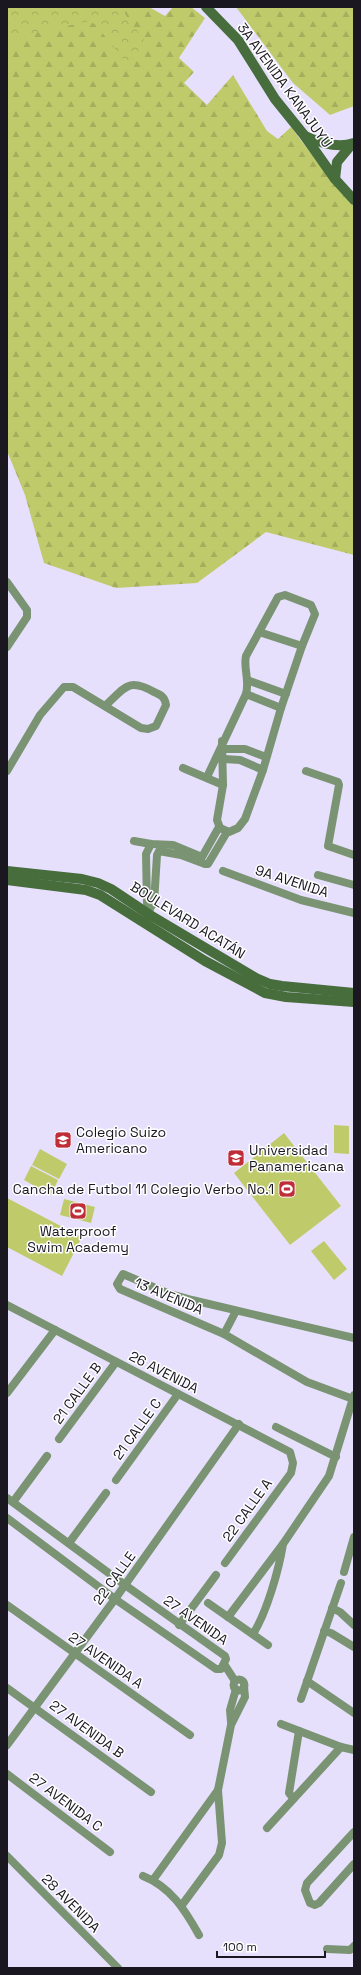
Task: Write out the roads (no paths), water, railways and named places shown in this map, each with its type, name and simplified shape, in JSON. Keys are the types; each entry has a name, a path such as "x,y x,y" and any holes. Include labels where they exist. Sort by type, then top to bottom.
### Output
{"main road":[{"name":"3A AVENIDA KANAJUYÚ","path":"206,7 238,40 274,99 304,135 335,180 354,200"},
{"path":"304,135 323,143 337,145 353,144"},
{"path":"335,180 337,162 353,144"},
{"name":"BOULEVARD ACATÁN","path":"7,871 82,879 98,883 111,889 149,916 205,961 264,993 286,997 354,1002"},
{"name":"BOULEVARD ACATÁN","path":"7,880 92,892 149,916 256,978 270,984 354,993"}],"street":[{"path":"7,582 27,610 27,617 7,647"},
{"path":"207,777 246,694 247,680 245,659 278,597 285,595 312,605 315,614 302,646 281,708 263,770 243,823 236,830 223,830"},
{"path":"259,632 302,646"},
{"path":"247,680 286,694"},
{"path":"7,771 40,715 62,689 73,687 142,728 148,729 156,726 166,705 162,696 137,684 126,686 105,706"},
{"path":"246,694 281,708"},
{"path":"223,745 245,749 266,757"},
{"path":"223,745 223,785 217,820 223,830"},
{"path":"224,759 240,760 263,770"},
{"path":"183,768 223,785"},
{"path":"306,771 338,782 339,785 328,846 354,855"},
{"path":"149,916 154,903 157,855 166,849 184,849 202,857 223,830"},
{"path":"134,841 166,849 205,864 211,862 223,830"},
{"path":"149,916 147,904 146,854 150,844"},
{"name":"9A AVENIDA","path":"223,871 301,900 354,912"},
{"path":"318,875 354,885"},
{"name":"13 AVENIDA","path":"353,1397 308,1382 224,1334 120,1289 116,1284 120,1276 123,1274 167,1293 236,1311 354,1338"},
{"name":"26 AVENIDA","path":"7,1305 239,1424 290,1452 293,1463 291,1473"},
{"path":"224,1334 236,1311"},
{"path":"7,1393 55,1330"},
{"name":"21 CALLE B","path":"59,1439 116,1362"},
{"name":"21 CALLE C","path":"116,1480 178,1394"},
{"path":"228,1617 283,1544 329,1476 353,1397"},
{"name":"22 CALLE","path":"7,1745 115,1599 239,1424"},
{"path":"276,1427 336,1457"},
{"path":"10,1500 47,1456"},
{"name":"22 CALLE A","path":"225,1563 291,1473"},
{"path":"69,1543 106,1493"},
{"name":"27 AVENIDA","path":"7,1518 115,1599 216,1669 221,1669 226,1659 225,1656 179,1625 10,1500"},
{"path":"344,1572 352,1551 354,1537"},
{"path":"253,1634 260,1621 280,1563 283,1544"},
{"path":"179,1625 216,1575"},
{"path":"301,1699 341,1582"},
{"path":"208,1603 268,1645"},
{"name":"27 AVENIDA A","path":"7,1605 190,1735"},
{"path":"332,1608 340,1612 354,1625"},
{"path":"324,1631 331,1633 354,1647"},
{"path":"224,1664 235,1685 241,1690 244,1686 245,1697 231,1725"},
{"path":"307,1681 354,1713"},
{"path":"182,1905 219,1855 222,1843 218,1790 231,1725 230,1710 235,1685"},
{"name":"27 AVENIDA B","path":"7,1688 151,1792"},
{"path":"281,1724 341,1747 354,1750"},
{"path":"293,1798 289,1793 299,1732"},
{"path":"267,1828 341,1747"},
{"name":"27 AVENIDA C","path":"7,1774 110,1852"},
{"path":"153,1880 218,1790"},
{"path":"354,1832 307,1883 305,1890 310,1903 319,1903 354,1864"},
{"name":"28 AVENIDA","path":"7,1856 118,1968"},
{"path":"143,1876 153,1880 165,1888 182,1905 199,1935"},
{"path":"327,1949 350,1950 354,1946"}],"place":[{"name":"Colegio Suizo Americano","path":"63,1140"},
{"name":"Universidad Panamericana","path":"236,1158"},
{"name":"Cancha de Futbol 11 Colegio Verbo No.1","path":"287,1189"},
{"name":"Waterproof Swim Academy","path":"78,1211"}]}
